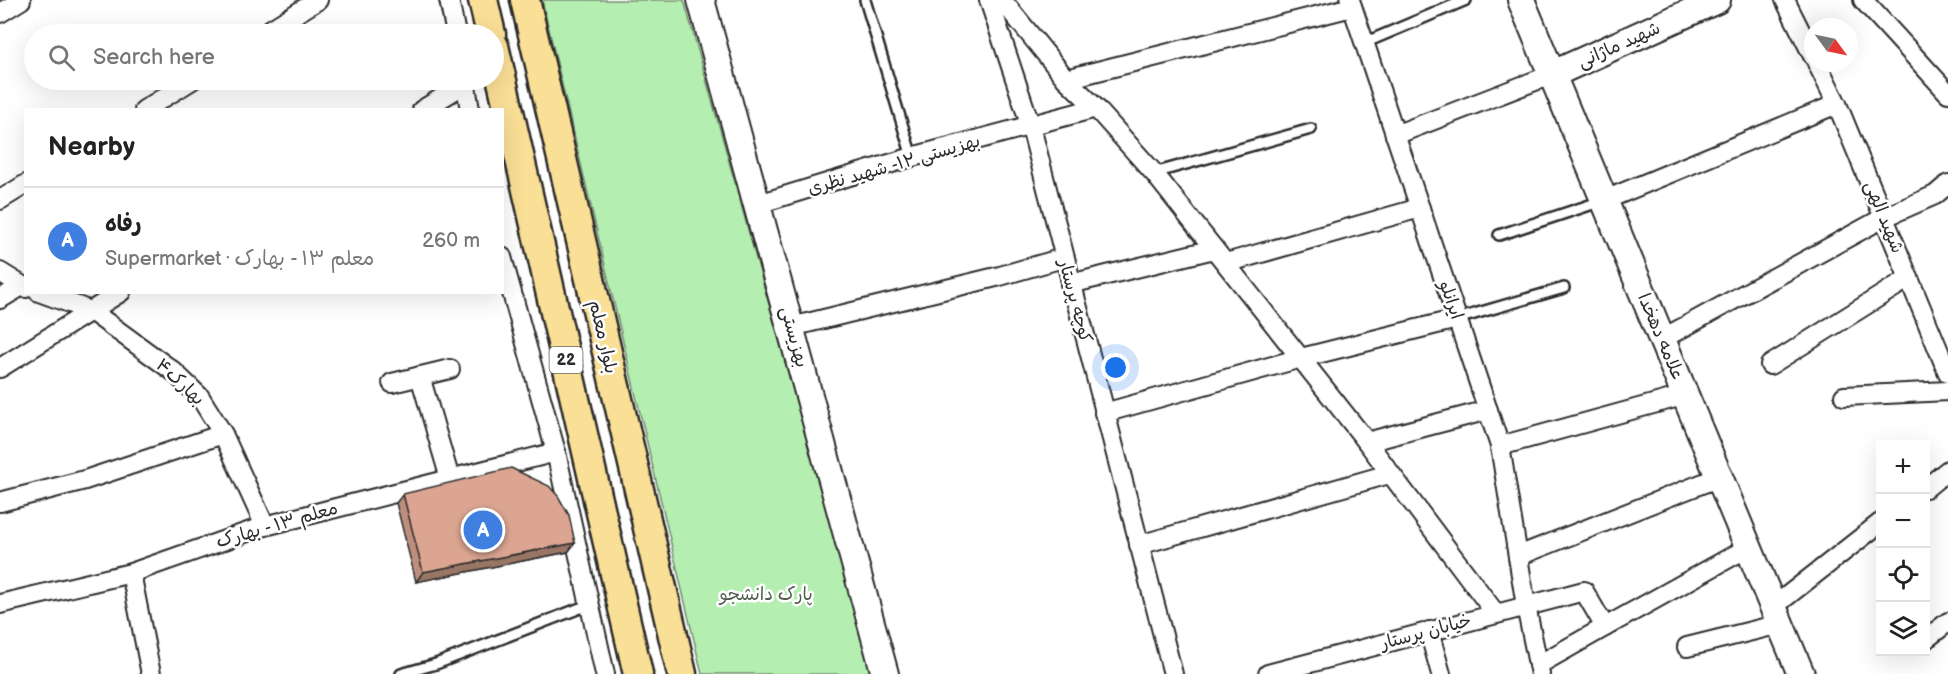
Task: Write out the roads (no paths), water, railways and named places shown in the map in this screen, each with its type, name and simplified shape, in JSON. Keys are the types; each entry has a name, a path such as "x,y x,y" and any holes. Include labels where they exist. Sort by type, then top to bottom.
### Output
{"main road":[{"path":"483,0 489,24"},
{"name":"بلوار معلم","path":"525,0 682,674"},
{"name":"22","path":"504,90 638,674"}],"street":[{"path":"0,13 21,0"},
{"path":"279,24 318,0"},
{"path":"449,0 454,24"},
{"name":"بهزیستی","path":"703,0 885,674"},
{"name":"کوچه پرستار","path":"989,0 1031,127 1063,258 1173,674"},
{"path":"1002,0 1066,79 1096,108 1154,173 1367,442 1496,614"},
{"name":"علامه دهخدا","path":"1521,0 1801,674"},
{"name":"شهید ماژانی","path":"1553,74 1717,0"},
{"path":"1785,0 1804,38"},
{"path":"1863,0 1948,93"},
{"path":"1066,79 1351,4"},
{"name":"ایرانلو","path":"1351,4 1500,446 1526,606 1539,669"},
{"name":"شهید الهی","path":"1821,72 1837,104 1909,278 1942,340 1948,373"},
{"path":"1395,135 1553,74"},
{"path":"147,108 176,90"},
{"path":"425,108 452,90"},
{"path":"467,90 470,108"},
{"path":"1605,200 1837,104"},
{"name":"بهزیستی ۱۲- شهید نظری","path":"758,204 912,157 1096,108"},
{"path":"1662,339 1884,217 1935,195 1948,184"},
{"path":"0,200 24,185"},
{"path":"1070,284 1220,256 1420,208"},
{"path":"791,327 1000,276 1063,258"},
{"path":"504,264 556,452 605,674"},
{"name":"بهارک۴","path":"0,272 24,286"},
{"path":"1770,365 1909,278"},
{"path":"0,299 24,291"},
{"name":"بهارک۴","path":"43,294 91,311 173,372 200,397 223,434 265,526"},
{"path":"0,368 118,294"},
{"path":"1104,413 1301,358 1457,319"},
{"path":"392,383 450,369"},
{"path":"420,376 450,479"},
{"path":"1844,396 1948,391"},
{"path":"1500,446 1686,395"},
{"path":"1367,442 1488,410"},
{"path":"0,502 85,480 223,434"},
{"name":"معلم ۱۳ - بهارک","path":"0,604 131,573 265,526 556,452"},
{"path":"1930,485 1948,470"},
{"path":"1139,545 1389,474"},
{"path":"1518,556 1719,477"},
{"path":"1687,647 1776,615 1876,527"},
{"path":"1539,669 1605,627 1749,547"},
{"path":"131,573 151,674"},
{"name":"خیابان پرستار","path":"1268,674 1584,591 1605,627"},
{"path":"1930,636 1948,622"},
{"path":"1429,632 1441,674"}],"lane":[{"path":"865,0 912,157"},
{"path":"1364,43 1466,0"},
{"path":"1154,173 1311,129"},
{"path":"1499,235 1605,200"},
{"path":"1457,319 1564,288"},
{"path":"401,674 436,664 588,605"}],"place":[{"name":"رفاه","path":"483,530"}],"park label":[{"name":"پارک دانشجو","path":"766,594"}]}
